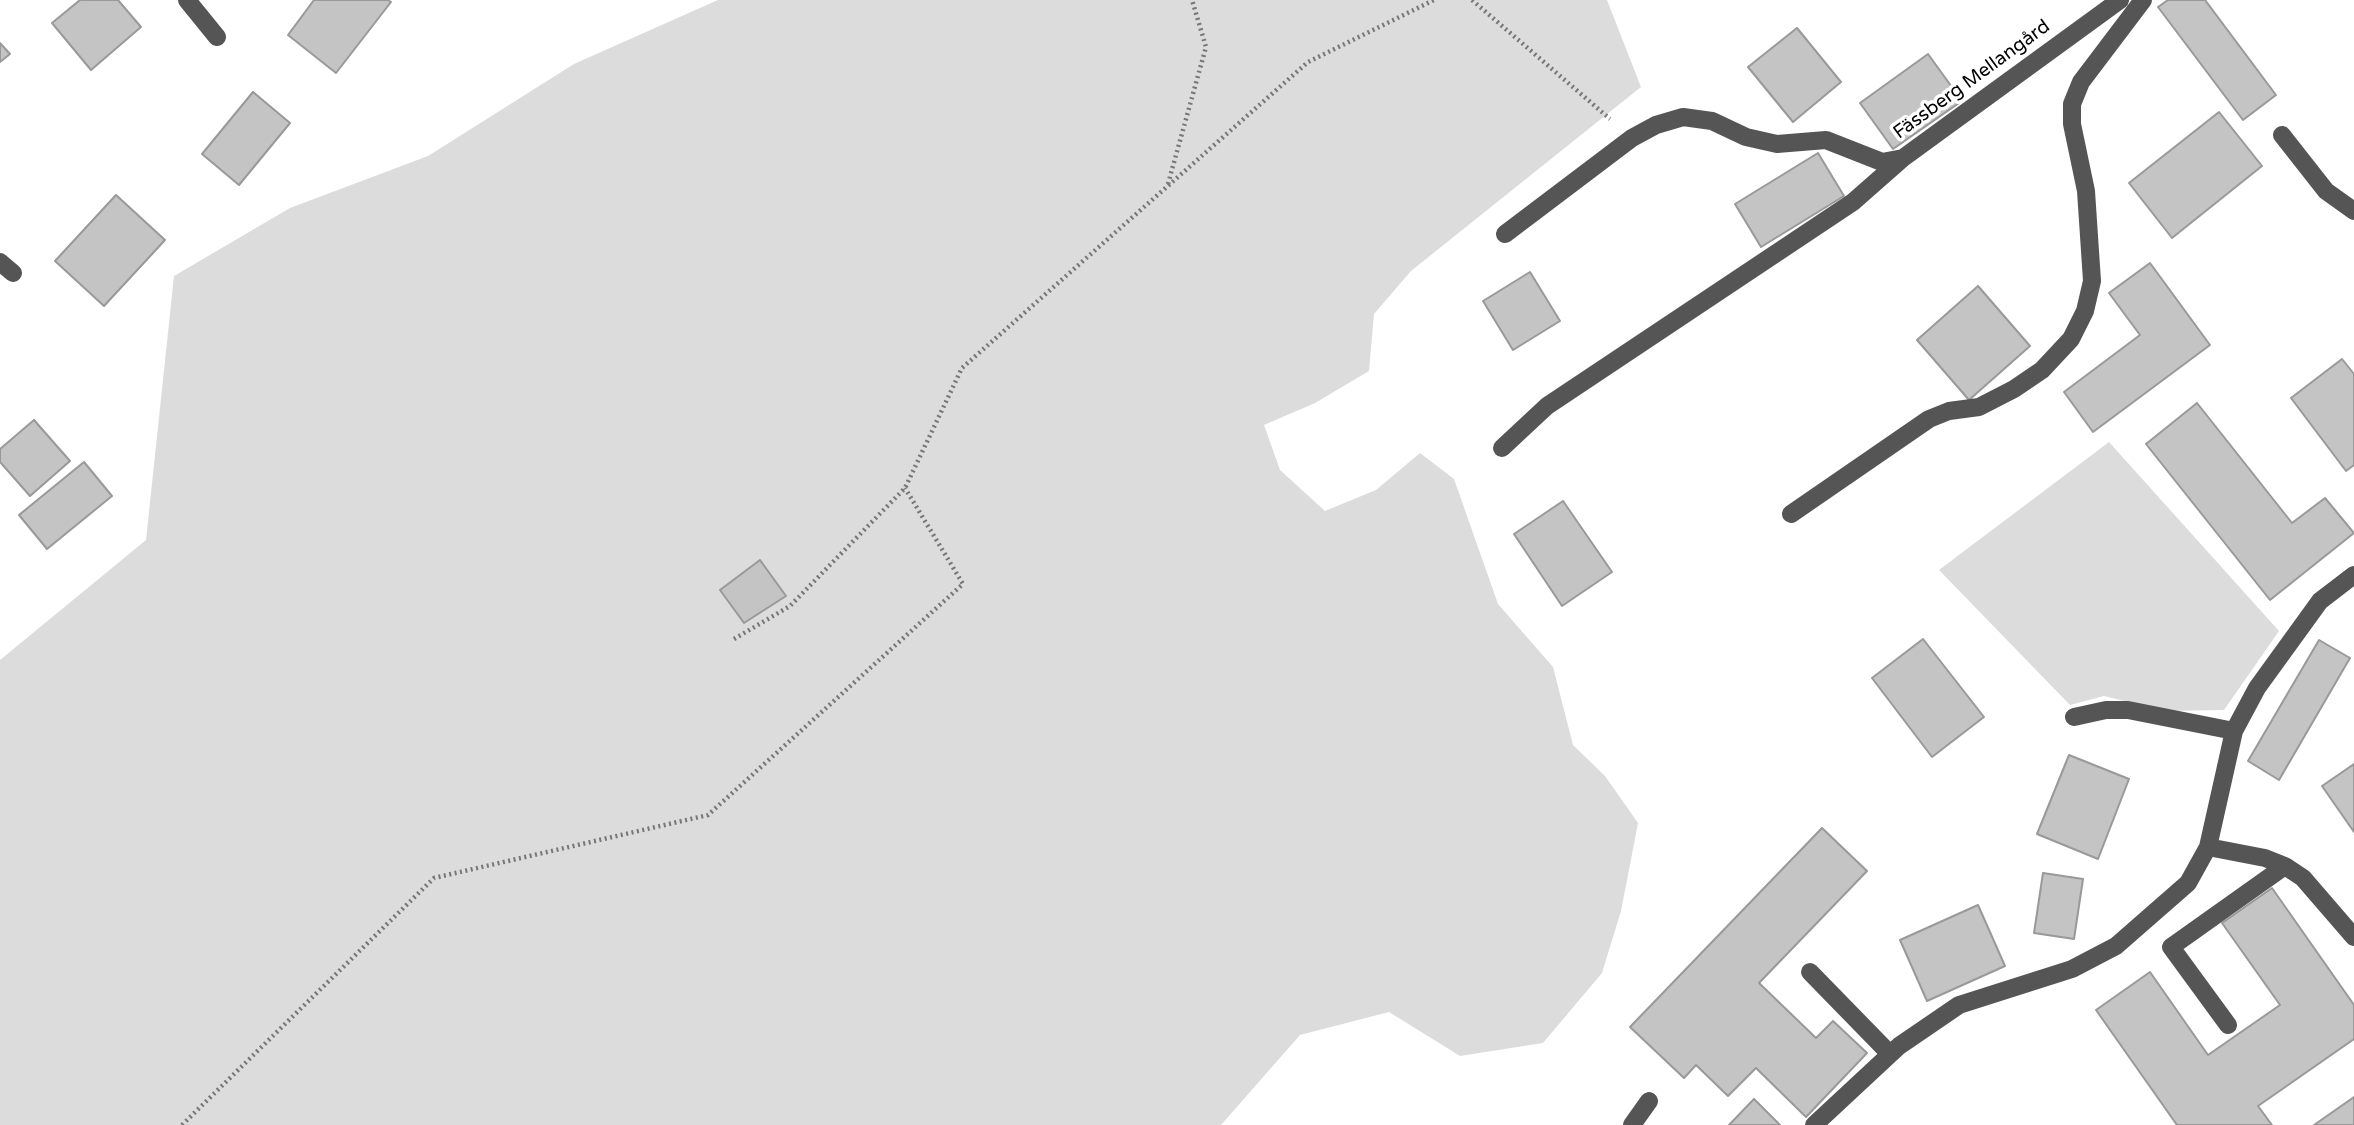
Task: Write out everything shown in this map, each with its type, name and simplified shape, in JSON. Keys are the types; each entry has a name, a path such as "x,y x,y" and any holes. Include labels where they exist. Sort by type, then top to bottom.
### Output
{"street":[{"path":"187,0 217,37"},
{"name":"Fässberg Mellangård","path":"1505,234 1632,138 1657,125 1683,117 1712,121 1746,136 1777,145 1826,140 1882,162 1903,158 2120,0"},
{"path":"1791,514 1929,419 1948,411 1979,407 2014,389 2042,370 2071,339 2085,312 2092,281 2086,191 2072,124 2072,104 2081,82 2143,0"},
{"path":"2282,135 2326,191 2354,211"},
{"path":"1502,449 1547,406 1853,202 1903,158"},
{"path":"1814,1125 1890,1055 1959,1005 2072,969 2116,946 2188,883 2208,847 2234,731 2256,688 2320,601 2354,575"},
{"path":"2074,717 2106,710 2128,710 2200,727 2234,731"},
{"path":"2208,847 2265,858 2285,866 2303,878 2354,937"},
{"path":"2228,1025 2171,947 2285,866"},
{"path":"1810,972 1890,1055"},
{"path":"1632,1125 1649,1101"}],"path":[{"path":"1167,187 1206,47 1192,0"},
{"path":"734,639 790,606 905,488 962,368 1308,62 1434,0"},
{"path":"1472,0 1632,138"},
{"path":"182,1125 434,878 708,815 963,584 905,488"}],"shaded area":[{"path":"718,0 1607,0 1641,87 1411,271 1374,314 1369,371 1315,403 1264,425 1280,470 1325,511 1376,490 1420,453 1454,479 1498,604 1553,667 1573,745 1605,776 1638,823 1621,911 1602,973 1543,1043 1460,1056 1389,1012 1300,1035 1221,1125 0,1125 0,660 146,540 174,276 290,208 428,156 574,64"},
{"path":"2109,442 2279,631 2224,710 2165,711 2104,696 2070,705 1939,570"}],"building":[{"path":"80,0 118,0 141,27 91,70 52,23"},
{"path":"314,0 391,2 336,73 288,35"},
{"path":"2168,0 2205,0 2276,95 2243,120 2158,7"},
{"path":"1797,28 1841,82 1793,122 1748,67"},
{"path":"0,43 10,54 0,62"},
{"path":"1928,54 1962,101 1893,149 1860,103"},
{"path":"253,92 290,123 239,185 202,154"},
{"path":"2219,112 2262,166 2172,238 2129,183"},
{"path":"1818,153 1844,196 1761,247 1735,204"},
{"path":"116,195 165,240 104,306 55,261"},
{"path":"2150,263 2210,345 2093,432 2064,392 2140,335 2109,293"},
{"path":"1530,272 1560,321 1513,350 1483,301"},
{"path":"1978,286 2030,346 1969,400 1917,340"},
{"path":"2342,359 2354,374 2354,465 2346,471 2291,398"},
{"path":"2197,403 2292,523 2325,498 2354,533 2270,600 2146,444"},
{"path":"34,420 70,461 30,496 0,462 0,449"},
{"path":"84,462 112,496 47,549 19,515"},
{"path":"1563,501 1612,572 1562,606 1514,534"},
{"path":"760,560 786,596 744,623 720,590"},
{"path":"1923,639 1984,717 1932,757 1872,678"},
{"path":"2319,640 2350,658 2279,780 2248,761"},
{"path":"2069,755 2129,779 2098,859 2037,834"},
{"path":"2354,764 2354,832 2322,786"},
{"path":"1822,828 1867,871 1759,983 1816,1038 1833,1021 1867,1053 1806,1117 1756,1068 1728,1096 1696,1065 1684,1078 1630,1027"},
{"path":"2043,873 2083,879 2074,939 2034,933"},
{"path":"2272,888 2354,1005 2354,1039 2258,1106 2272,1125 2177,1125 2096,1010 2150,972 2208,1055 2280,1005 2222,923"},
{"path":"1978,905 2005,966 1927,1001 1900,940"},
{"path":"2354,1097 2354,1125 2314,1125"},
{"path":"1754,1099 1780,1125 1729,1125"}]}
